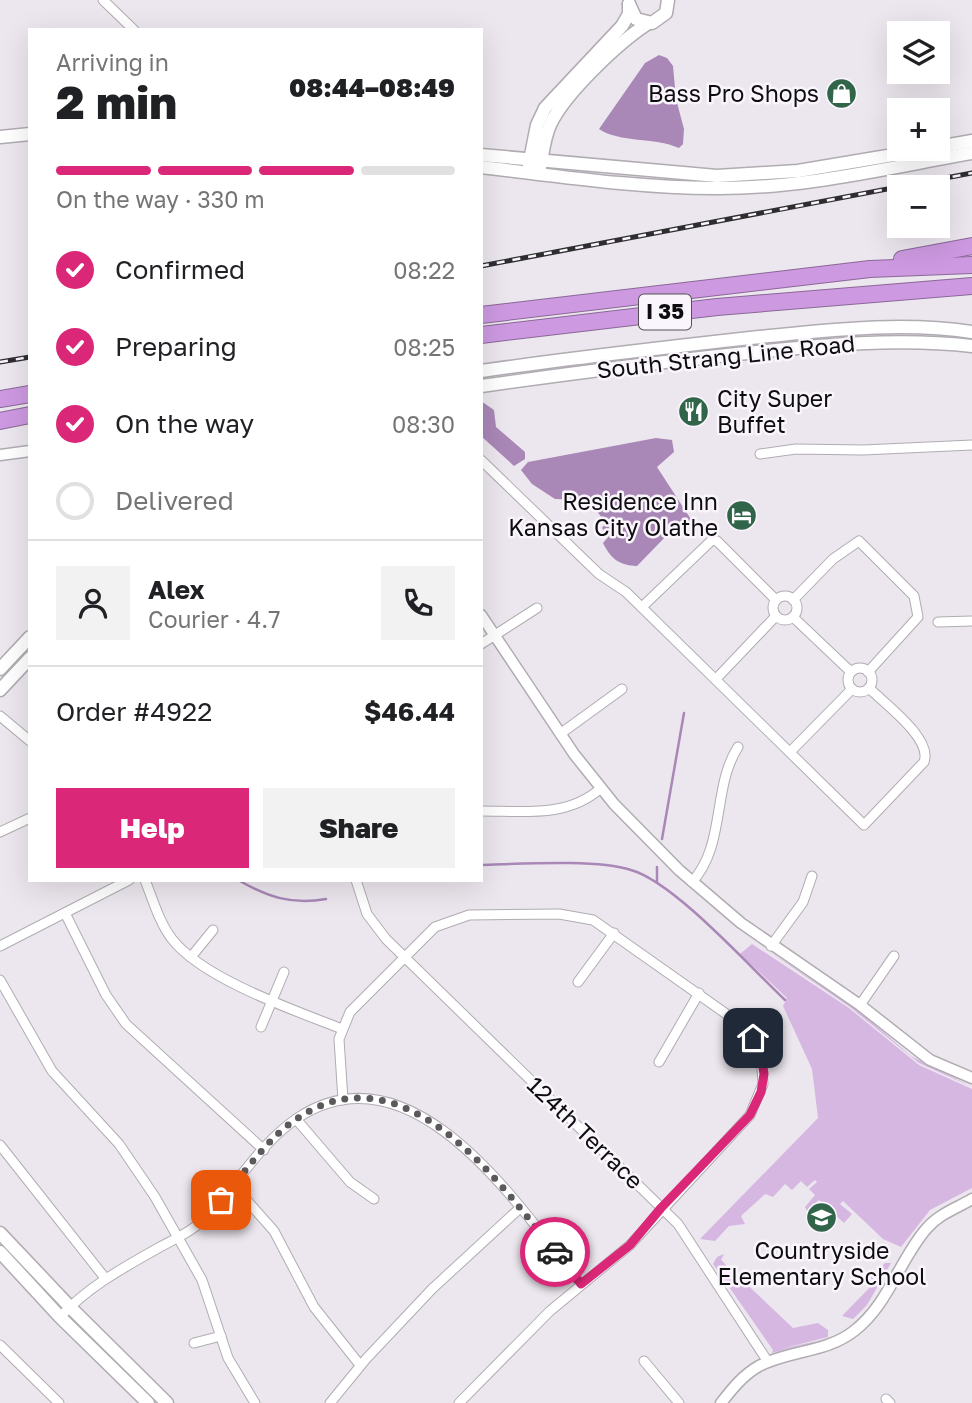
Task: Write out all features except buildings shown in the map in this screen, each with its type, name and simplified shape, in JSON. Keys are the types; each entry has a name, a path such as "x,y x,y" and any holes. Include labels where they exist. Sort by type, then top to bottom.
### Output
{"highway":[{"path":"870,269 882,262 972,246"},
{"name":"I 35","path":"483,315 870,269 972,265"},
{"name":"I 35","path":"483,335 629,316 972,286"},
{"path":"849,295 862,301 972,297"},
{"path":"0,399 28,394"},
{"path":"0,421 28,415"}],"main road":[{"path":"534,167 548,128 564,103 630,34 647,23 663,18 668,0"},
{"path":"629,2 636,19 647,23"},
{"path":"534,167 537,125 545,108 622,26 629,14 629,2"},
{"path":"0,128 28,126"},
{"path":"0,137 28,134"},
{"path":"950,145 972,141"},
{"path":"483,155 534,167 679,187 736,187 837,177 972,153"},
{"path":"483,167 717,176 798,171 887,156"},
{"name":"South Strang Line Road","path":"483,371 603,354 865,327 972,332"},
{"name":"South Strang Line Road","path":"483,386 605,368 805,347 898,342 972,346"},
{"path":"0,669 28,639"},
{"path":"0,690 28,660"},
{"path":"0,1233 167,1403"},
{"path":"0,1252 60,1317 148,1403"}],"street":[{"path":"103,0 132,28"},
{"path":"760,454 796,449 863,450 972,445"},
{"path":"0,455 28,451"},
{"path":"483,462 599,573 642,607 864,825 927,756 923,741 869,688"},
{"path":"642,607 712,540 717,541 776,600"},
{"path":"793,600 833,559 859,541 917,601 917,622 868,672"},
{"path":"783,596 793,600 796,610 793,617 784,620 776,616 773,606 776,600 783,596"},
{"path":"483,643 537,608"},
{"path":"716,679 776,616"},
{"path":"793,617 851,672"},
{"path":"483,618 560,734 601,788 656,849 771,946 860,1005 930,1060 972,1078"},
{"path":"938,622 972,621"},
{"path":"860,668 868,672 872,681 869,688 859,692 852,689 848,679 851,672 860,668"},
{"path":"560,734 622,689"},
{"path":"790,752 852,689"},
{"path":"0,716 28,739"},
{"path":"692,882 709,854 725,776 738,747"},
{"path":"483,811 566,808 587,800 601,788"},
{"path":"0,832 28,819"},
{"path":"771,946 803,902 812,876"},
{"path":"0,946 125,882"},
{"path":"146,882 165,930 208,970 342,1029"},
{"name":"124th Terrace","path":"357,882 367,914 404,956 686,1234 768,1362"},
{"path":"65,913 106,995 126,1024 264,1150"},
{"path":"343,1100 338,1052 342,1029 350,1012 435,927 451,918 469,915 571,915 593,920 742,1025 753,1038 763,1063 763,1084 750,1115 623,1252 581,1284 532,1328 459,1403"},
{"path":"191,957 213,930"},
{"path":"578,982 614,933"},
{"path":"860,1005 894,956"},
{"path":"261,1027 284,972"},
{"path":"0,980 52,1072 131,1160 208,1293 236,1376 255,1403"},
{"path":"659,1062 699,993"},
{"path":"60,1317 105,1278 200,1223 264,1150 296,1119 318,1107 343,1100 379,1101 404,1108 448,1133 492,1175 581,1284"},
{"path":"296,1119 350,1182 374,1199"},
{"path":"0,1145 105,1278"},
{"path":"234,1186 274,1231 321,1318 360,1366"},
{"path":"721,1403 745,1375 768,1362 830,1345 852,1333 883,1301 929,1226 942,1215 972,1199"},
{"path":"330,1403 360,1366 432,1289 520,1208"},
{"path":"194,1343 221,1336"},
{"path":"0,1359 3,1348 59,1403"},
{"path":"644,1361 679,1403"}],"shaded area":[{"path":"659,55 667,58 673,66 676,99 684,129 683,144 679,148 617,136 599,129 645,63"},
{"path":"483,402 494,410 496,427 525,452 525,459 514,466 483,438"},
{"path":"656,438 672,440 674,452 657,467 694,524 670,532 637,566 620,563 609,553 603,543 609,536 602,528 606,523 588,500 555,499 532,484 521,470 528,462"},
{"path":"754,941 859,1011 911,1056 972,1087 919,1063 850,1007"},
{"path":"752,944 849,1008 919,1065 972,1089 972,1188 930,1210 901,1247 883,1239 843,1201 840,1204 852,1214 844,1223 819,1200 807,1211 805,1207 815,1195 809,1189 817,1182 815,1180 807,1187 801,1181 792,1190 785,1184 773,1197 765,1194 741,1216 745,1224 729,1226 715,1241 700,1239 818,1118 812,1069 783,1006 787,998 740,954"},
{"path":"724,1254 721,1260 793,1328 818,1323 828,1330 828,1337 781,1349 827,1339 772,1353 773,1350 713,1264 717,1257"},
{"path":"885,1263 891,1263 867,1305 853,1319 842,1316 875,1282 871,1278"}],"waterway":[{"path":"662,839 684,713"},
{"path":"483,865 598,864 631,870 648,878 689,907 785,1000"},
{"path":"657,867 657,881"},
{"path":"242,882 280,898 302,901 326,899"}],"railway":[{"path":"483,266 972,173"},
{"path":"0,362 28,357"}],"way so far":[{"path":"221,1200 278,1135 296,1119 318,1107 343,1100 379,1101 404,1108 448,1133 512,1197 555,1252"}],"place":[{"name":"Bass Pro Shops","path":"842,94"},
{"name":"City Super Buffet","path":"694,412"},
{"name":"Residence Inn Kansas City Olathe","path":"741,515"},
{"name":"Countryside Elementary School","path":"822,1217"}],"route":[{"path":"555,1252 581,1284 630,1245 755,1108 764,1074 761,1055 753,1038"}]}
